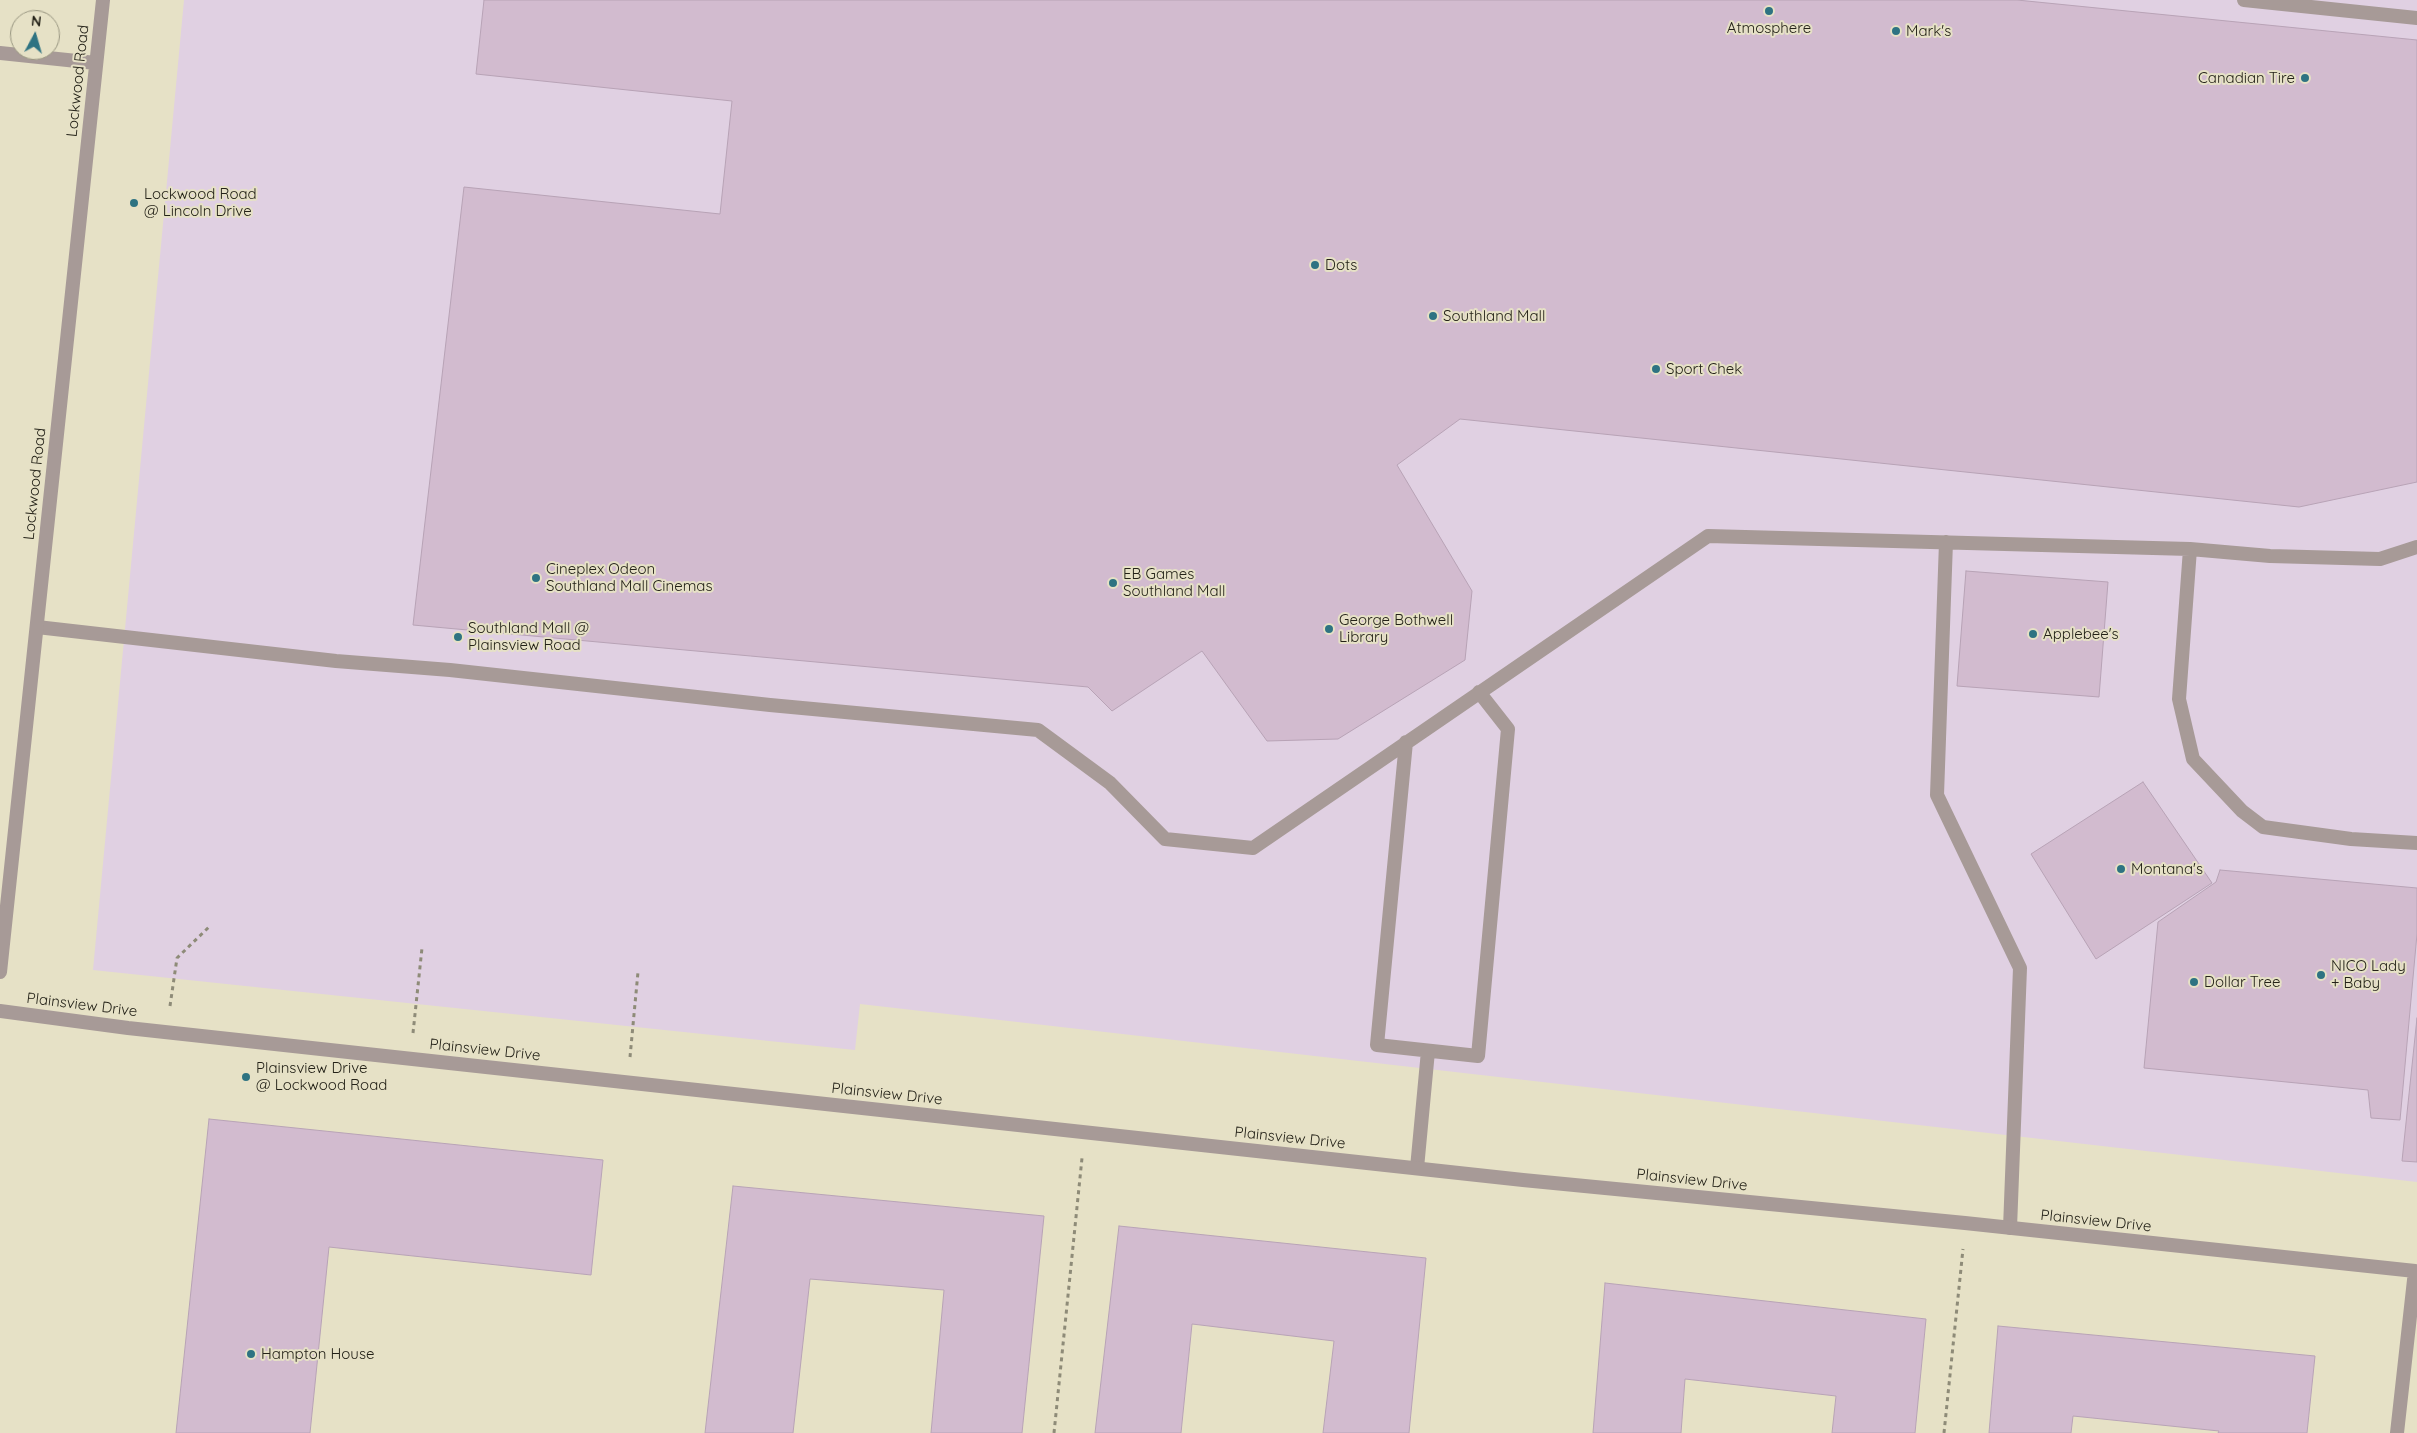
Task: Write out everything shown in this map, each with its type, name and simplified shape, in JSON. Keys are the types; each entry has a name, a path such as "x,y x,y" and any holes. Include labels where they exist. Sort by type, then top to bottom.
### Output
{"street":[{"name":"Lockwood Road","path":"0,972 103,0"},
{"path":"2244,0 2417,18"},
{"path":"0,53 96,63"},
{"path":"37,627 336,661 450,670 770,705 1038,730 1110,783 1165,839 1253,848 1708,536 2190,549 2270,556 2380,560 2417,547"},
{"path":"1946,542 1937,795 2020,968 2010,1228"},
{"path":"2190,549 2179,699 2193,759 2242,811 2263,827 2351,839 2417,843"},
{"path":"1406,742 1377,1045 1478,1056 1508,729 1479,692"},
{"name":"Plainsview Drive","path":"0,1011 166,1032 1417,1168 1965,1223 2415,1271 2397,1433"},
{"path":"1417,1168 1428,1051"}],"path":[{"path":"166,1032 177,958 211,925"},
{"path":"411,1059 422,948"},
{"path":"627,1082 638,972"},
{"path":"1054,1433 1085,1132"},
{"path":"1944,1433 1965,1223"}],"shaded area":[{"name":"Southland Mall","path":"184,0 2417,0 2417,1182 860,1004 855,1050 93,970"}],"building":[{"name":"Southland Mall","path":"484,0 2017,0 2417,40 2417,482 2299,507 1460,419 1397,465 1472,591 1465,660 1338,739 1267,741 1202,651 1112,711 1088,687 413,625 464,187 720,214 732,101 476,74"},
{"name":"Applebee's","path":"1966,571 2108,582 2099,697 1957,686"},
{"name":"Montana's","path":"2143,782 2212,883 2096,959 2031,854"},
{"path":"2220,870 2417,888 2417,934 2400,1120 2371,1118 2368,1090 2144,1068 2158,922 2216,882"},
{"path":"2417,1018 2417,1162 2402,1161"},
{"name":"Hampton House","path":"209,1119 603,1160 591,1275 329,1247 310,1433 176,1433"},
{"path":"733,1186 1044,1216 1022,1433 931,1433 944,1290 810,1279 793,1433 705,1433"},
{"path":"1119,1226 1426,1258 1409,1433 1323,1433 1334,1341 1192,1324 1181,1433 1095,1433"},
{"path":"1605,1283 1926,1319 1915,1433 1832,1433 1836,1396 1685,1379 1681,1433 1593,1433"},
{"path":"1998,1326 2315,1356 2307,1433 2218,1433 2219,1431 2073,1416 2071,1433 1989,1433"}],"place":[{"name":"Atmosphere","path":"1769,11"},
{"name":"Mark's","path":"1896,31"},
{"name":"Canadian Tire","path":"2305,78"},
{"name":"Lockwood Road @ Lincoln Drive","path":"134,203"},
{"name":"Dots","path":"1315,265"},
{"name":"Southland Mall","path":"1433,316"},
{"name":"Sport Chek","path":"1656,369"},
{"name":"Cineplex Odeon Southland Mall Cinemas","path":"536,578"},
{"name":"EB Games Southland Mall","path":"1113,583"},
{"name":"George Bothwell Library","path":"1329,629"},
{"name":"Applebee's","path":"2033,634"},
{"name":"Southland Mall @ Plainsview Road","path":"458,637"},
{"name":"Montana's","path":"2121,869"},
{"name":"NICO Lady + Baby","path":"2321,975"},
{"name":"Dollar Tree","path":"2194,982"},
{"name":"Plainsview Drive @ Lockwood Road","path":"246,1077"},
{"name":"Hampton House","path":"251,1354"}]}
